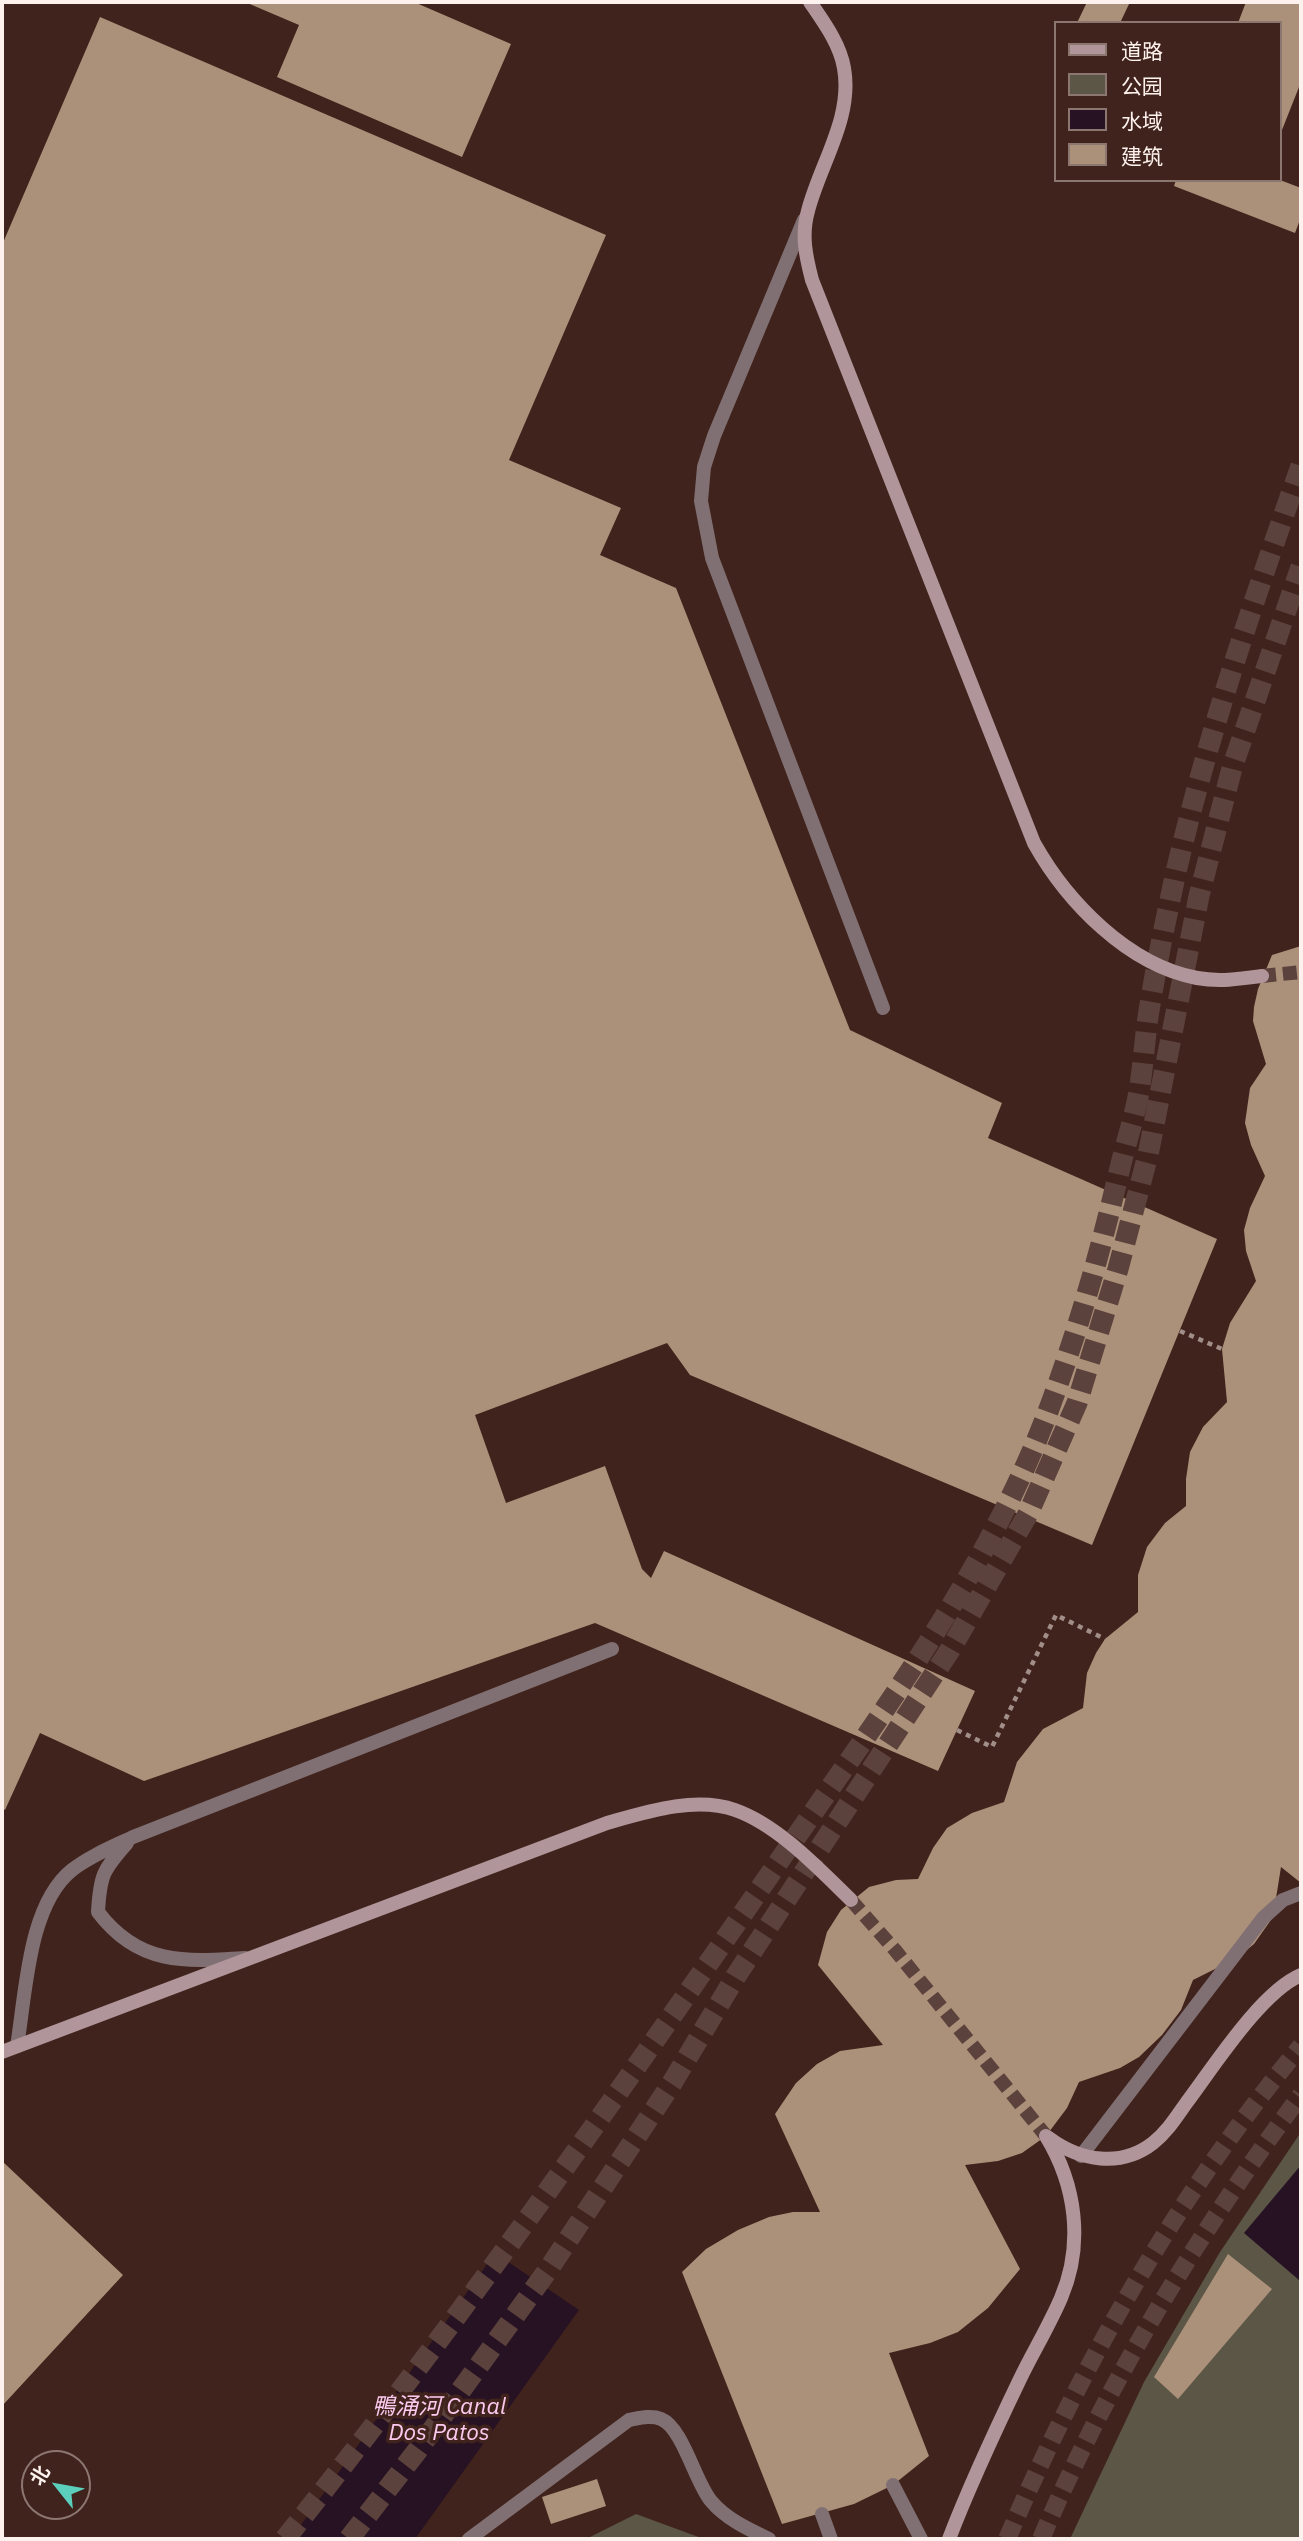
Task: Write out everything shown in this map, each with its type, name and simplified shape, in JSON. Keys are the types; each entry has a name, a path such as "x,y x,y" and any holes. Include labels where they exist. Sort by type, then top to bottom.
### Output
{"main road":[{"path":"810,2 828,28 844,66 845,95 838,130 807,212 804,237 812,280 1034,843 1049,868 1088,913 1128,947 1147,959 1198,978 1227,980 1262,976"},
{"path":"2,2052 607,1823 646,1812 710,1805 735,1810 763,1825 799,1852 851,1900"},
{"path":"949,2539 988,2446 1061,2298 1070,2271 1075,2243 1072,2200 1059,2160 1046,2136 1062,2148 1081,2156 1102,2159 1130,2155 1155,2141 1170,2126 1235,2038 1269,1998 1289,1981 1301,1975"}],"lane":[{"path":"807,212 719,424 704,467 701,501 712,558 883,1008"},
{"path":"17,2046 35,1933 47,1899 70,1872 87,1860 133,1837 612,1648"},
{"path":"133,1837 105,1869 99,1885 98,1912 110,1928 138,1949 167,1959 199,1961 249,1957"},
{"path":"1081,2156 1263,1918 1283,1900 1301,1893"},
{"path":"469,2539 629,2420 647,2416 660,2418 668,2423 697,2480 721,2512 769,2539"},
{"path":"893,2485 921,2539"},
{"path":"822,2514 831,2539"}],"path":[{"path":"1180,1331 1222,1349"},
{"path":"957,1730 992,1747 1056,1615 1105,1639"}],"green space":[{"path":"1301,2132 1301,2539 1070,2539 1144,2382 1220,2252"},
{"path":"636,2514 704,2539 586,2539"}],"water":[{"path":"1301,2165 1301,2278 1299,2280 1244,2233"},
{"name":"鴨涌河 Canal Dos Patos","path":"495,2253 579,2310 415,2539 291,2539"}],"building":[{"path":"245,2 414,2 511,44 462,157 277,77 299,25"},
{"path":"1087,2 1130,2 1121,21 1078,21"},
{"path":"1246,2 1301,2 1301,82 1282,130 1282,21 1239,21"},
{"path":"100,17 606,235 509,460 621,508 600,555 676,588 850,1030 1002,1103 988,1138 1217,1239 1092,1545 690,1375 667,1343 475,1415 506,1503 605,1466 642,1569 651,1578 664,1551 975,1691 938,1771 595,1623 144,1781 40,1733 5,1810 2,1808 2,245"},
{"path":"1282,181 1301,188 1301,217 1295,233 1174,186 1175,182"},
{"path":"1301,946 1301,1883 1281,1867 1273,1917 1254,1944 1237,1958 1193,1980 1181,2010 1162,2035 1139,2057 1120,2068 1079,2082 1067,2108 1046,2136 1022,2153 998,2161 965,2165 1020,2269 988,2308 958,2332 930,2343 889,2353 929,2456 893,2485 854,2504 782,2524 682,2272 706,2249 738,2230 769,2217 793,2212 820,2212 775,2114 796,2083 817,2064 840,2051 883,2045 818,1965 827,1932 841,1910 869,1887 896,1880 918,1879 933,1848 947,1828 972,1813 1004,1802 1017,1762 1043,1729 1083,1708 1087,1673 1096,1653 1105,1639 1138,1612 1138,1575 1147,1547 1165,1523 1186,1506 1190,1452 1203,1427 1227,1402 1222,1349 1230,1323 1256,1281 1246,1251 1244,1230 1250,1208 1265,1176 1251,1145 1245,1123 1250,1088 1266,1064 1253,1021 1254,1007 1258,989 1272,955"},
{"path":"2,2161 123,2275 2,2406"},
{"path":"1228,2254 1272,2289 1178,2399 1154,2377"},
{"path":"597,2479 606,2506 551,2524 542,2497"}],"tunnel":[{"path":"285,2539 470,2298 648,2050 885,1709 962,1588 996,1527 1027,1463 1053,1398 1089,1286 1137,1102 1157,967 1176,872 1202,769 1233,667 1301,466"},
{"path":"349,2539 417,2451 548,2270 672,2083 736,1976 950,1650 1028,1514 1077,1403 1118,1269 1148,1155 1199,896 1232,768 1301,567"},
{"path":"1262,976 1301,972"},
{"path":"851,1900 1046,2136"},
{"path":"1007,2539 1068,2408 1136,2282 1213,2161 1301,2046"},
{"path":"1041,2539 1096,2422 1158,2310 1226,2201 1301,2095"}]}
